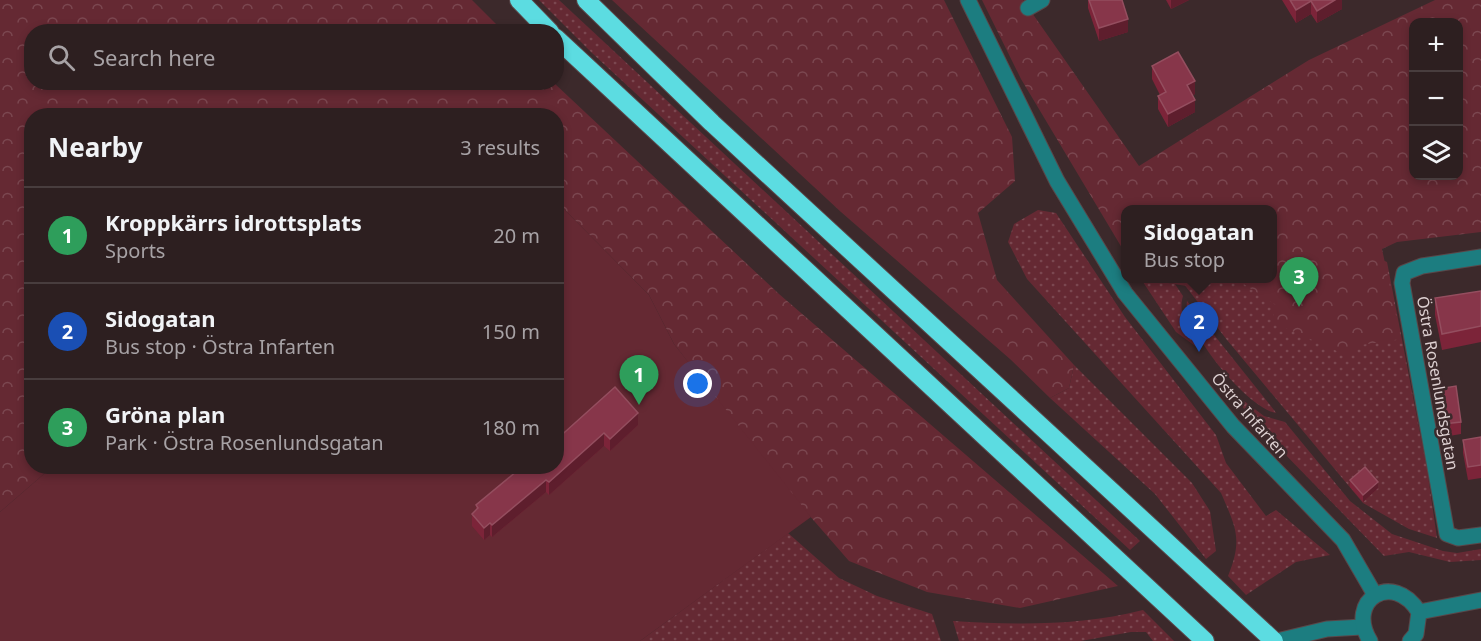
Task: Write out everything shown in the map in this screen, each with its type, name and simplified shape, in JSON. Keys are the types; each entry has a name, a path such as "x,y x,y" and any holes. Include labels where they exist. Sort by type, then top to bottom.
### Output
{"highway":[{"path":"519,0 542,24"},
{"path":"586,0 712,123 1276,641"},
{"path":"564,46 1205,641"}],"street":[{"name":"Östra Infarten","path":"968,0 1057,181 1125,293 1233,426 1343,540 1375,595"},
{"path":"1028,8 1042,0"},
{"name":"Östra Rosenlundsgatan","path":"1481,257 1422,266 1404,273 1402,284 1447,534 1453,538 1481,535"},
{"path":"1370,641 1362,627 1364,606 1375,595 1391,591 1406,595 1419,612 1416,634 1410,641"},
{"path":"1419,612 1481,600"},
{"path":"1276,641 1327,629 1362,627"}],"green space":[{"path":"0,0 472,0 496,24 24,24 24,90 561,90 779,294 1118,586 1020,608 927,592 849,561 788,491 674,344 649,295 564,209 564,108 24,108 24,474 44,474 0,512"},
{"path":"539,0 559,0 1140,541 1130,550"},
{"path":"612,0 944,0 1012,137 1015,181 978,213 997,280 1074,365 1069,388 1050,398 1010,359 841,212"},
{"path":"982,0 1023,0 1139,166 1309,60 1435,0 1481,0 1481,232 1397,242 1382,249 1401,339 1361,345 1348,356 1272,322 1276,305 1242,283 1277,283 1277,205 1121,205 1121,246 1021,79"},
{"path":"564,209 649,295 674,344 811,517 640,641 0,641 0,512 44,474 564,474"},
{"path":"1038,210 1056,213 1125,317 1216,435 1226,463 1266,516 1276,510 1330,555 1296,562 1246,595 1228,576 1233,563 1236,534 1221,493 1027,279 1008,242 1014,224"},
{"path":"1277,212 1387,262 1427,469 1437,538 1409,529 1363,503 1227,340 1183,283 1277,283"},
{"path":"1144,283 1175,284 1183,296 1182,310 1185,323 1198,348 1176,332"},
{"path":"1168,283 1210,283 1205,289"},
{"path":"1187,301 1276,413 1250,398 1219,366 1195,330 1188,314"},
{"path":"1074,365 1192,483 1210,511 1216,551 1206,559 1155,494 1050,398 1069,388"},
{"path":"1236,395 1264,416 1285,422 1350,501 1392,534 1443,551 1457,553 1481,549 1481,560 1450,562 1409,552 1384,556 1248,416"},
{"path":"788,533 839,578 877,596 932,614 941,641 640,641"},
{"path":"1143,610 1174,641 1153,641 1146,632 1131,632 1081,641 959,641 953,621 1072,622"}],"building":[{"path":"1089,0 1122,0 1128,19 1099,28"},
{"path":"1290,0 1335,0 1317,11 1311,1 1296,10"},
{"path":"1178,52 1195,81 1187,85 1195,100 1168,114 1158,96 1166,92 1152,66"},
{"path":"1481,291 1481,326 1442,334 1435,298"},
{"path":"1456,386 1461,422 1443,424 1438,389"},
{"path":"615,387 638,413 610,439 604,433 564,469 564,433"},
{"path":"1481,437 1481,465 1468,467 1463,440"},
{"path":"1365,467 1378,482 1363,495 1350,480"},
{"path":"513,474 558,474 549,482 546,480 492,525 490,523 484,528 472,514 478,508 476,505"}],"place":[{"name":"Gröna plan","path":"1299,307"},
{"name":"Sidogatan","path":"1199,352"},
{"name":"Kroppkärrs idrottsplats","path":"639,405"}]}
